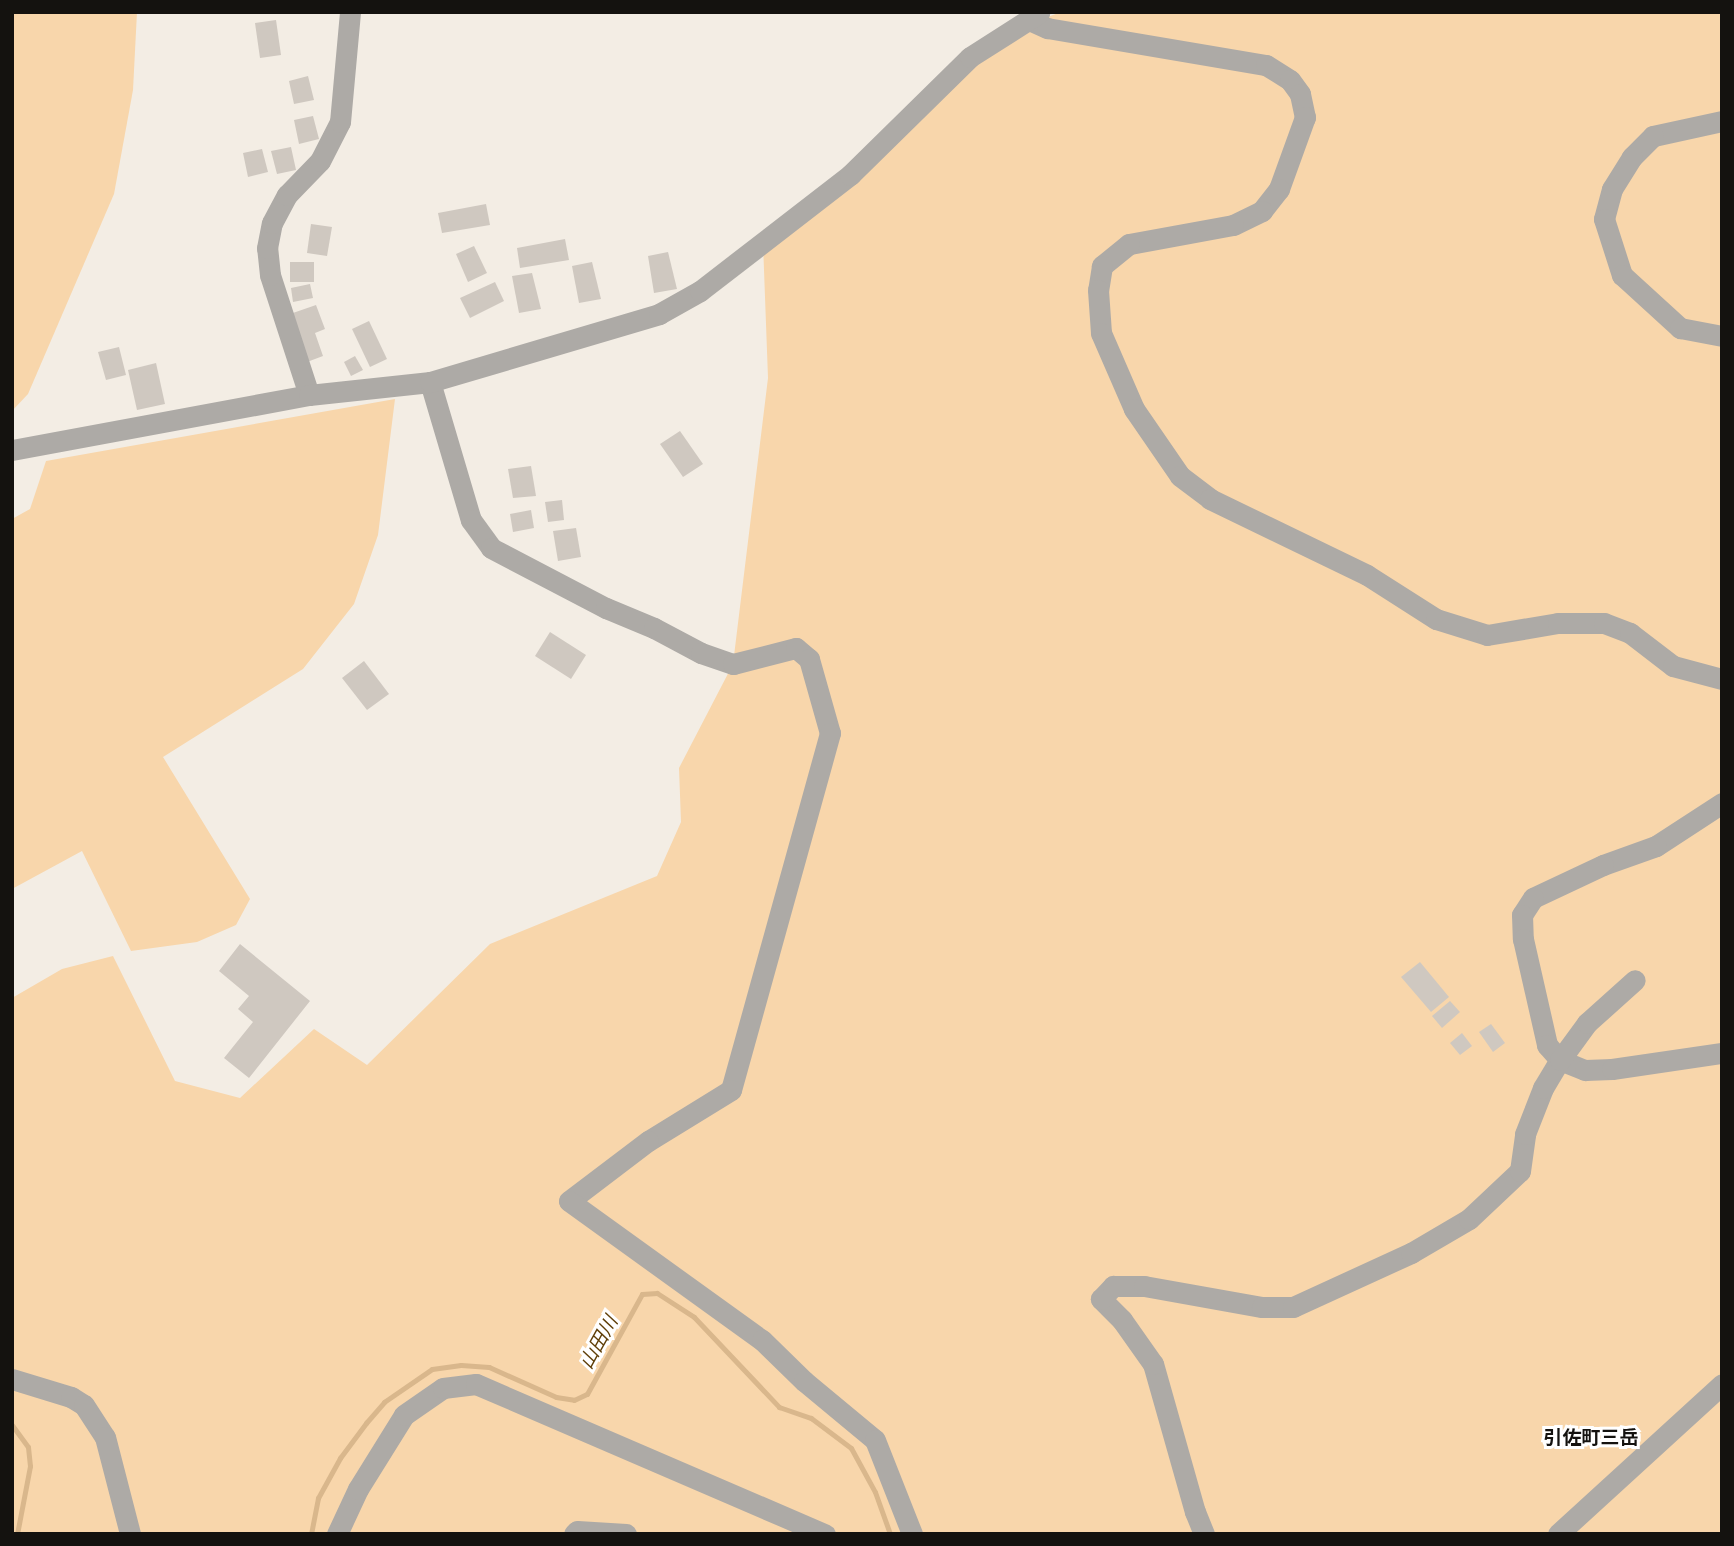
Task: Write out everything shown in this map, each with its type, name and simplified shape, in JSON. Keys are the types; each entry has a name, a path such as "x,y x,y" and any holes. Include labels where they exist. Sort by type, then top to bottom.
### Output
{"street":[{"path":"309,395 271,275 267,248 272,223 287,195 320,161 340,122 351,12"},
{"path":"12,450 309,395 430,383 659,314 700,291 850,175 970,57 1035,16 1047,28 1266,65 1290,80 1300,94 1305,117 1279,189 1262,211 1233,225 1129,244 1102,266 1098,290 1101,333 1134,409 1180,476 1210,499 1367,575 1436,619 1487,635 1558,622 1604,623 1630,633 1673,666 1722,679"},
{"path":"1722,121 1653,136 1632,157 1612,189 1604,219 1622,275 1680,328 1722,336"},
{"path":"430,383 471,520 491,548 524,568 654,628 701,653 733,664 796,648 809,659 830,733 731,1090 648,1141 569,1201 762,1340 804,1381 875,1440 912,1534"},
{"path":"1722,803 1656,846 1603,864 1533,898 1522,915 1522,939 1547,1045 1560,1060 1585,1070 1612,1069 1722,1053"},
{"path":"1204,1534 1153,1364 1122,1321 1101,1299 1114,1286 1144,1286 1262,1307 1293,1307 1410,1253 1469,1219 1520,1171 1525,1134 1543,1088 1560,1060 1587,1023 1636,980"},
{"path":"12,1379 71,1397 84,1405 105,1437 130,1534"},
{"path":"337,1534 358,1489 404,1415 443,1388 476,1384 825,1534"},
{"path":"1558,1534 1722,1384"},
{"path":"574,1534 578,1531 626,1534"}],"shaded area":[{"path":"12,12 137,12 133,90 114,194 28,394 12,411"},
{"path":"1061,12 1722,12 1722,1534 12,1534 12,998 62,969 113,956 175,1081 240,1098 314,1029 367,1065 490,944 657,876 681,822 679,768 733,664 768,378 763,243 1011,31"},
{"path":"395,399 378,535 354,604 303,669 163,757 250,899 236,925 197,942 131,951 82,851 12,889 12,519 30,509 46,461"}],"building":[{"path":"276,20 281,55 260,58 255,23"},
{"path":"308,76 314,100 294,104 289,81"},
{"path":"313,116 319,139 299,144 294,120"},
{"path":"291,147 296,170 277,174 271,151"},
{"path":"262,149 268,172 248,177 243,153"},
{"path":"486,204 490,225 442,233 438,213"},
{"path":"311,224 332,227 327,256 307,253"},
{"path":"565,239 569,260 520,268 517,248"},
{"path":"474,246 487,273 468,282 456,254"},
{"path":"668,252 677,289 654,293 648,256"},
{"path":"290,262 314,262 314,282 290,282"},
{"path":"592,262 601,299 579,303 572,266"},
{"path":"532,273 541,309 519,313 512,276"},
{"path":"495,282 504,301 470,318 460,298"},
{"path":"310,284 313,298 293,302 291,288"},
{"path":"316,305 325,329 315,333 323,356 307,362 290,314"},
{"path":"369,321 387,359 370,367 352,329"},
{"path":"119,347 126,375 106,380 98,352"},
{"path":"355,356 363,370 351,376 344,362"},
{"path":"156,363 165,404 137,410 128,370"},
{"path":"680,431 703,464 683,477 660,444"},
{"path":"531,466 536,496 513,498 508,469"},
{"path":"562,500 564,520 548,522 545,502"},
{"path":"531,510 534,528 513,532 510,514"},
{"path":"576,528 581,557 558,561 553,531"},
{"path":"550,632 586,655 571,679 535,656"},
{"path":"364,661 389,694 367,710 342,678"},
{"path":"240,944 310,1001 249,1078 224,1058 253,1022 238,1009 249,996 219,971"},
{"path":"1420,962 1449,997 1431,1012 1401,977"},
{"path":"1450,1001 1460,1012 1442,1028 1432,1016"},
{"path":"1491,1024 1505,1043 1493,1052 1479,1032"},
{"path":"1462,1033 1472,1046 1460,1055 1450,1043"}],"waterway":[{"name":"山田川","path":"311,1534 318,1498 340,1458 384,1402 432,1369 461,1365 489,1367 556,1397 574,1400 587,1394 642,1294 657,1293 694,1317 779,1407 811,1418 851,1448 875,1492 890,1534"},
{"name":"山田川","path":"12,1425 28,1447 30,1466 17,1534"}],"district":[{"name":"引佐町三岳","path":"1591,1437"}]}
